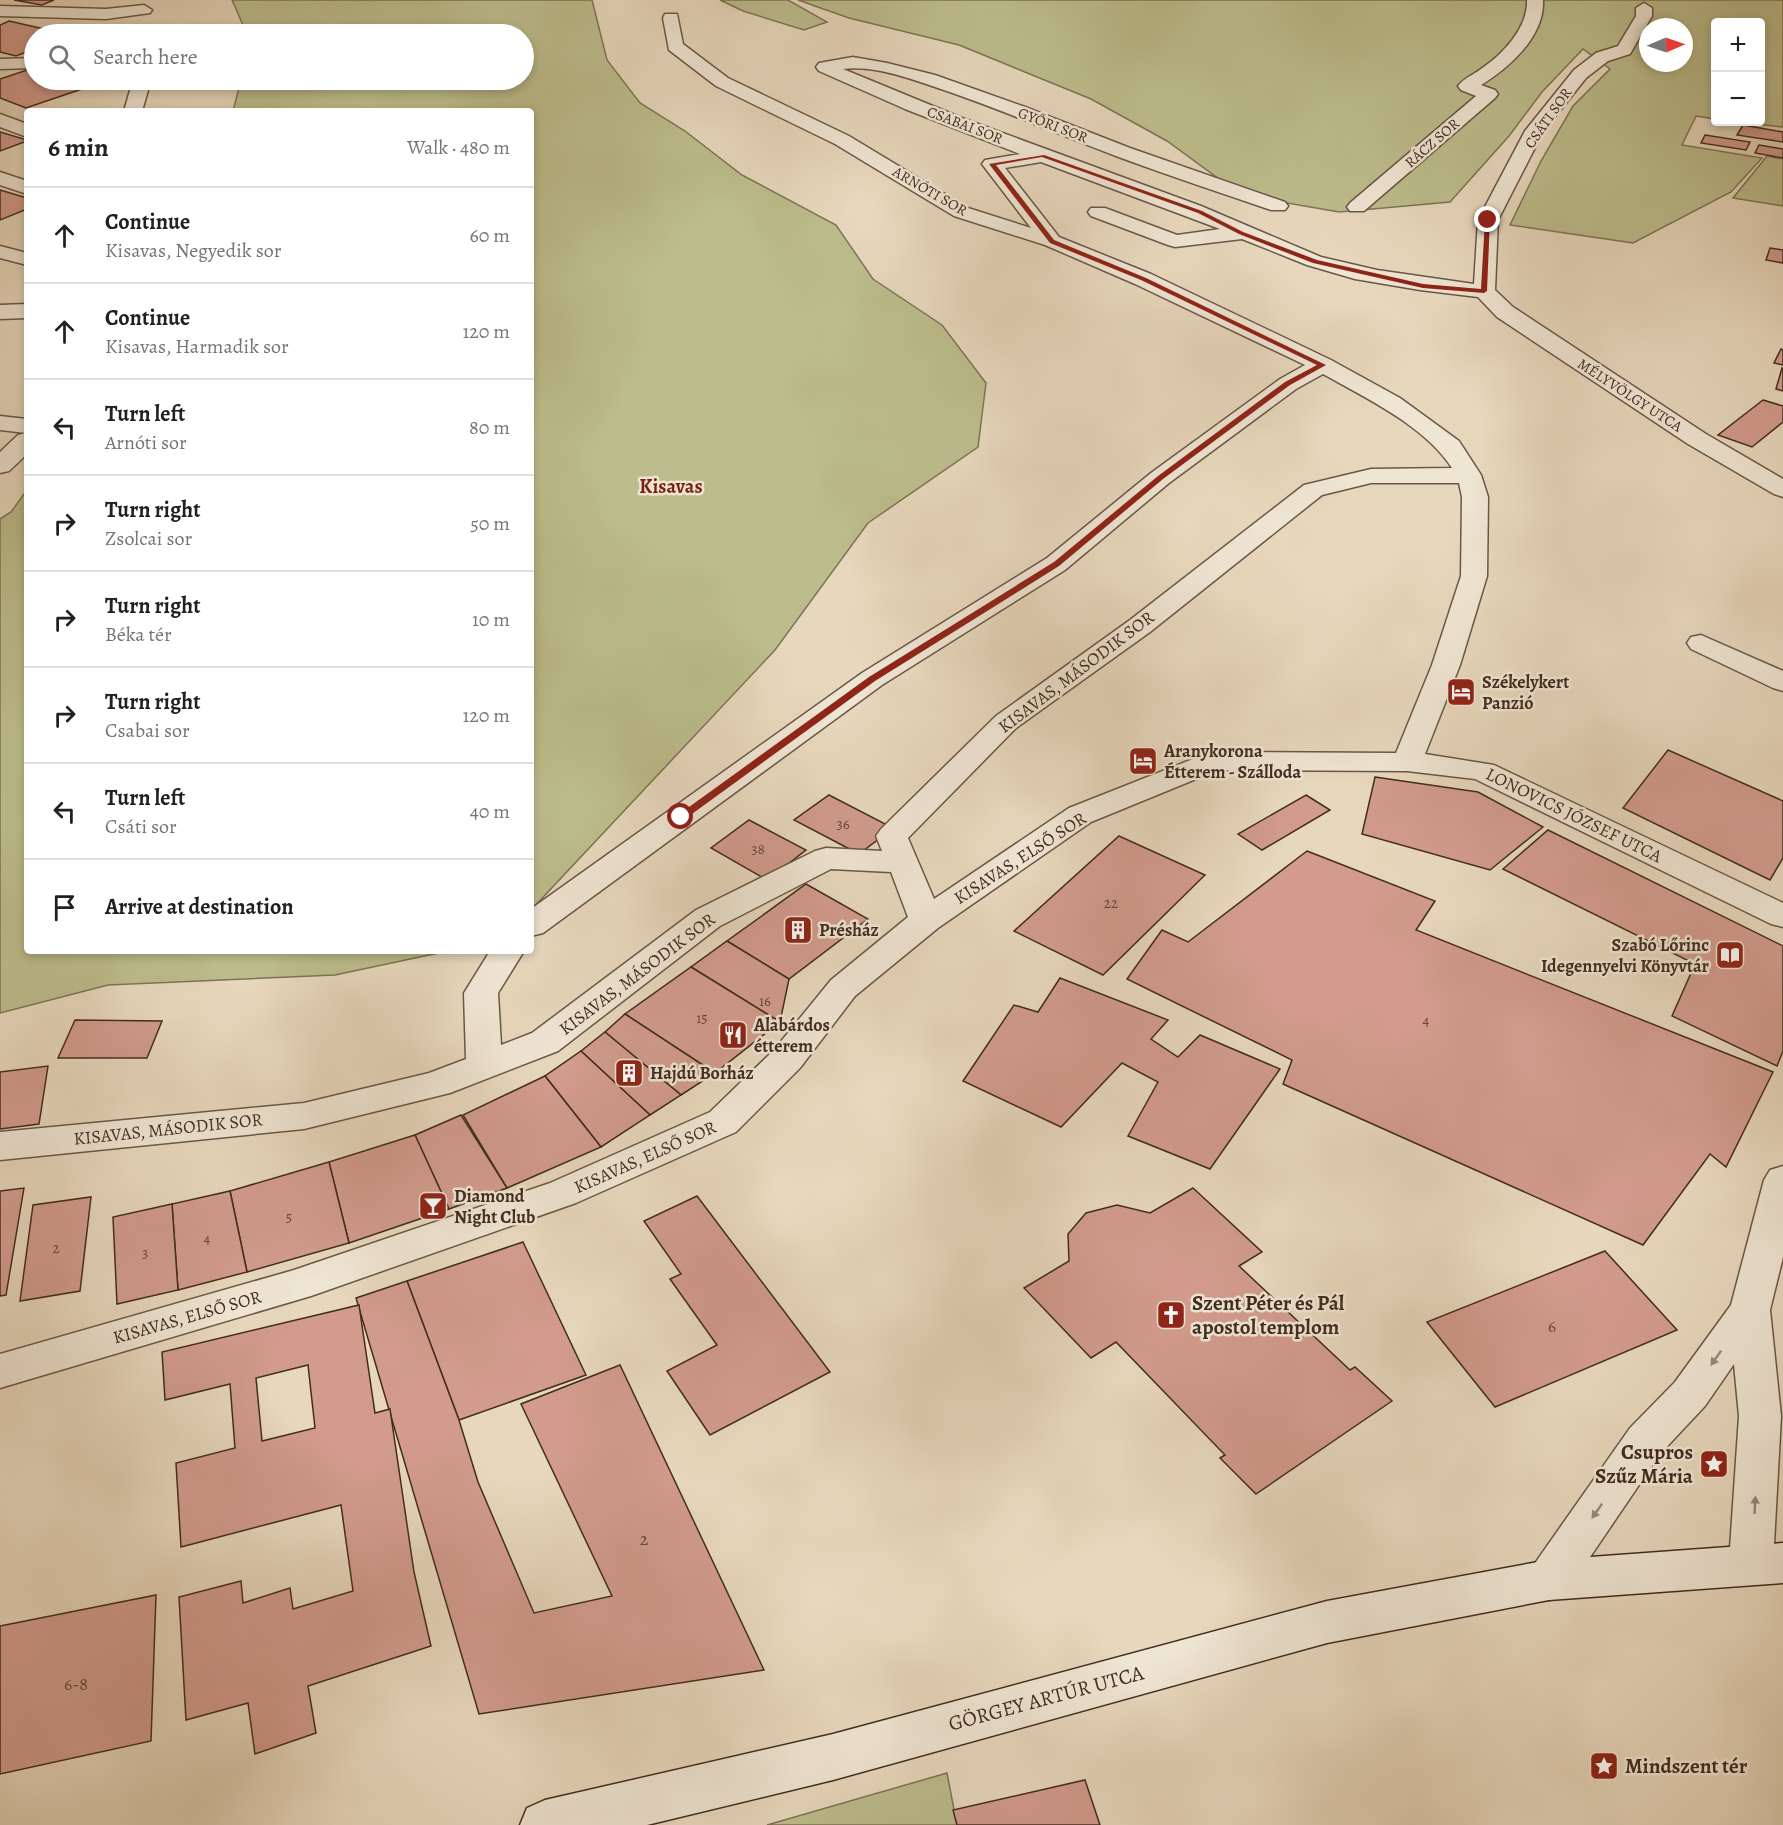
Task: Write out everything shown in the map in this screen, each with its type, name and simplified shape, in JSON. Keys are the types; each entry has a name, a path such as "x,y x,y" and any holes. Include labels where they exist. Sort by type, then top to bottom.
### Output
{"street":[{"name":"RÁCZ SOR","path":"1357,207 1489,94 1467,86 1501,63 1514,48 1535,12 1535,0"},
{"path":"0,11 106,14 142,5 148,18 148,24"},
{"name":"CSÁTI SOR","path":"1484,291 1488,220 1534,131 1580,74 1602,57 1624,50 1644,16 1644,8"},
{"name":"ARNÓTI SOR","path":"671,18 675,46 723,82 842,140 961,212 1052,241 1143,279 1323,365"},
{"name":"GYŐRI SOR","path":"825,67 837,62 868,63 908,73 1124,153 1278,206"},
{"path":"0,64 24,63"},
{"path":"0,71 24,64"},
{"name":"CSABAI SOR","path":"825,67 869,88 1042,156 1200,212 1241,233 1315,262 1423,286 1484,291"},
{"path":"134,108 139,90"},
{"path":"1042,156 992,164 1052,241"},
{"path":"0,178 24,187"},
{"path":"1098,212 1175,241 1241,233"},
{"path":"3,241 24,257"},
{"name":"MÉLYVÖLGY UTCA","path":"1484,291 1505,312 1697,439 1783,489"},
{"path":"0,312 24,310"},
{"path":"534,923 872,679 1056,564 1160,478 1288,384 1323,365 1392,404 1450,446 1469,475 1475,497 1474,576 1446,665 1407,762"},
{"path":"0,423 24,426"},
{"path":"0,466 24,443"},
{"name":"KISAVAS, MÁSODIK SOR","path":"0,1146 304,1116 437,1084 545,1042 708,918 826,858 903,863 892,836 1006,722 1140,626 1313,490 1371,476 1469,475"},
{"path":"1701,643 1783,682"},
{"name":"KISAVAS, ELSŐ SOR","path":"0,1371 308,1281 563,1193 723,1122 787,1059 843,988 926,920 1080,815 1214,761 1407,762"},
{"name":"LONOVICS JÓZSEF UTCA","path":"1407,762 1431,763 1483,771 1783,916"},
{"path":"903,863 926,920"},
{"path":"484,1065 481,993 505,954"},
{"path":"1767,1563 1760,1416 1750,1310 1783,1180"},
{"path":"1549,1581 1645,1441 1690,1394 1750,1310"},
{"name":"GÖRGEY ARTÚR UTCA","path":"545,1825 833,1757 1327,1622 1549,1581 1767,1563"}],"green space":[{"path":"232,0 592,0 607,60 640,103 685,131 742,175 836,225 873,279 942,325 986,383 978,447 868,523 775,650 534,907 534,108 234,108 238,90 534,90 534,24 243,24"},
{"path":"720,0 788,0 827,22 804,30 743,11"},
{"path":"798,0 1783,0 1783,127 1765,125 1765,18 1711,18 1711,118 1696,116 1682,145 1762,158 1731,192 1633,243 1510,225 1541,161 1573,106 1610,69 1583,49 1542,92 1509,136 1450,202 1339,212 1241,195 1167,141 1091,99 959,45 849,18"},
{"path":"1767,156 1783,159 1783,206 1733,198"},
{"path":"24,494 24,954 434,954 335,975 108,985 0,1013 0,519 11,512"},
{"path":"947,1773 957,1825 767,1825"}],"building":[{"path":"14,0 54,0 42,5"},
{"path":"9,21 24,24 24,53 16,56 0,52 0,25"},
{"path":"24,71 24,90 79,90 26,108 0,98 0,79"},
{"path":"1742,126 1749,126 1783,132 1783,142 1737,135"},
{"path":"0,132 24,139 24,142 0,151"},
{"path":"1705,135 1750,142 1746,150 1701,143"},
{"path":"1759,145 1783,149 1783,158 1755,153"},
{"path":"0,190 24,197 24,210 0,220"},
{"path":"1770,248 1783,250 1783,263 1766,260"},
{"path":"1781,349 1783,350 1783,365 1774,363"},
{"path":"1783,369 1783,391 1776,389"},
{"path":"1763,400 1783,406 1783,422 1752,447 1718,435"},
{"path":"1668,750 1783,801 1783,858 1770,880 1623,808"},
{"path":"1375,777 1478,792 1543,827 1490,870 1362,834"},
{"path":"829,795 893,828 859,854 794,820"},
{"path":"1306,795 1330,810 1262,850 1238,834"},
{"path":"749,820 806,850 767,880 711,848"},
{"name":"Szabó Lőrinc Idegennyelvi Könyvtár","path":"1548,830 1783,946 1783,1051 1777,1066 1672,1016 1695,964 1503,869"},
{"path":"1119,836 1205,875 1103,975 1014,931"},
{"path":"1307,851 1435,901 1416,930 1773,1072 1726,1167 1710,1154 1643,1245 1283,1084 1292,1060 1127,979 1162,930 1188,942"},
{"name":"Présház","path":"806,884 868,919 789,979 727,941"},
{"path":"727,941 789,979 780,1022 691,967"},
{"path":"691,967 780,1022 715,1073 625,1014"},
{"path":"1060,978 1168,1020 1151,1039 1178,1057 1200,1035 1280,1069 1210,1169 1128,1136 1158,1082 1122,1063 1061,1127 963,1081 1014,1005 1038,1012"},
{"path":"625,1014 715,1073 681,1095 605,1032"},
{"path":"75,1020 162,1021 147,1058 58,1058"},
{"name":"Hajdú Borház","path":"605,1032 681,1095 650,1115 581,1051"},
{"path":"581,1051 650,1115 601,1147 545,1076"},
{"path":"48,1066 39,1124 0,1129 0,1072"},
{"path":"545,1076 601,1147 507,1188 463,1115"},
{"path":"461,1115 507,1188 449,1209 415,1135"},
{"path":"415,1135 449,1209 349,1243 329,1162"},
{"path":"329,1162 349,1243 247,1272 230,1191"},
{"path":"24,1188 6,1295 0,1296 0,1191"},
{"name":"Szent Péter és Pál apostol templom","path":"1193,1188 1262,1252 1239,1266 1350,1370 1355,1367 1392,1401 1256,1494 1220,1458 1225,1455 1116,1342 1091,1358 1024,1288 1069,1261 1068,1234 1086,1213 1117,1205 1150,1213"},
{"path":"230,1191 247,1272 178,1290 172,1204"},
{"path":"697,1196 830,1372 710,1435 667,1371 717,1345 670,1279 681,1274 644,1221"},
{"path":"91,1197 80,1291 20,1301 33,1205"},
{"path":"172,1204 178,1290 117,1304 113,1217"},
{"path":"523,1242 586,1375 459,1420 407,1281"},
{"path":"1605,1251 1677,1330 1495,1407 1427,1322"},
{"path":"407,1281 459,1420 478,1482 534,1613 612,1596 521,1404 620,1365 764,1670 479,1714 356,1298"},
{"path":"359,1305 375,1413 390,1409 414,1572 431,1646 308,1686 316,1733 255,1754 248,1703 186,1720 179,1597 241,1581 243,1603 290,1588 293,1609 353,1591 341,1505 181,1547 176,1463 235,1448 230,1384 165,1400 162,1352","holes":["308,1365 315,1428 262,1441 256,1378"]},
{"path":"156,1595 151,1741 0,1774 0,1626"},
{"path":"1085,1780 1100,1825 957,1825 953,1810"}],"place":[{"name":"Székelykert Panzió","path":"1461,692"},
{"name":"Aranykorona Étterem - Szálloda","path":"1143,761"},
{"name":"Présház","path":"798,930"},
{"name":"Szabó Lőrinc Idegennyelvi Könyvtár","path":"1730,955"},
{"name":"Alabárdos étterem","path":"733,1035"},
{"name":"Hajdú Borház","path":"629,1073"},
{"name":"Diamond Night Club","path":"433,1206"},
{"name":"Szent Péter és Pál apostol templom","path":"1171,1315"},
{"name":"Csupros Szűz Mária","path":"1714,1464"},
{"name":"Mindszent tér","path":"1604,1766"}],"district":[{"name":"Kisavas","path":"671,486"}],"route":[{"path":"681,817 872,679 1056,564 1160,478 1288,384 1323,365 1143,279 1052,241 992,164 1042,156 1200,212 1241,233 1315,262 1423,286 1484,291 1488,220"}]}
